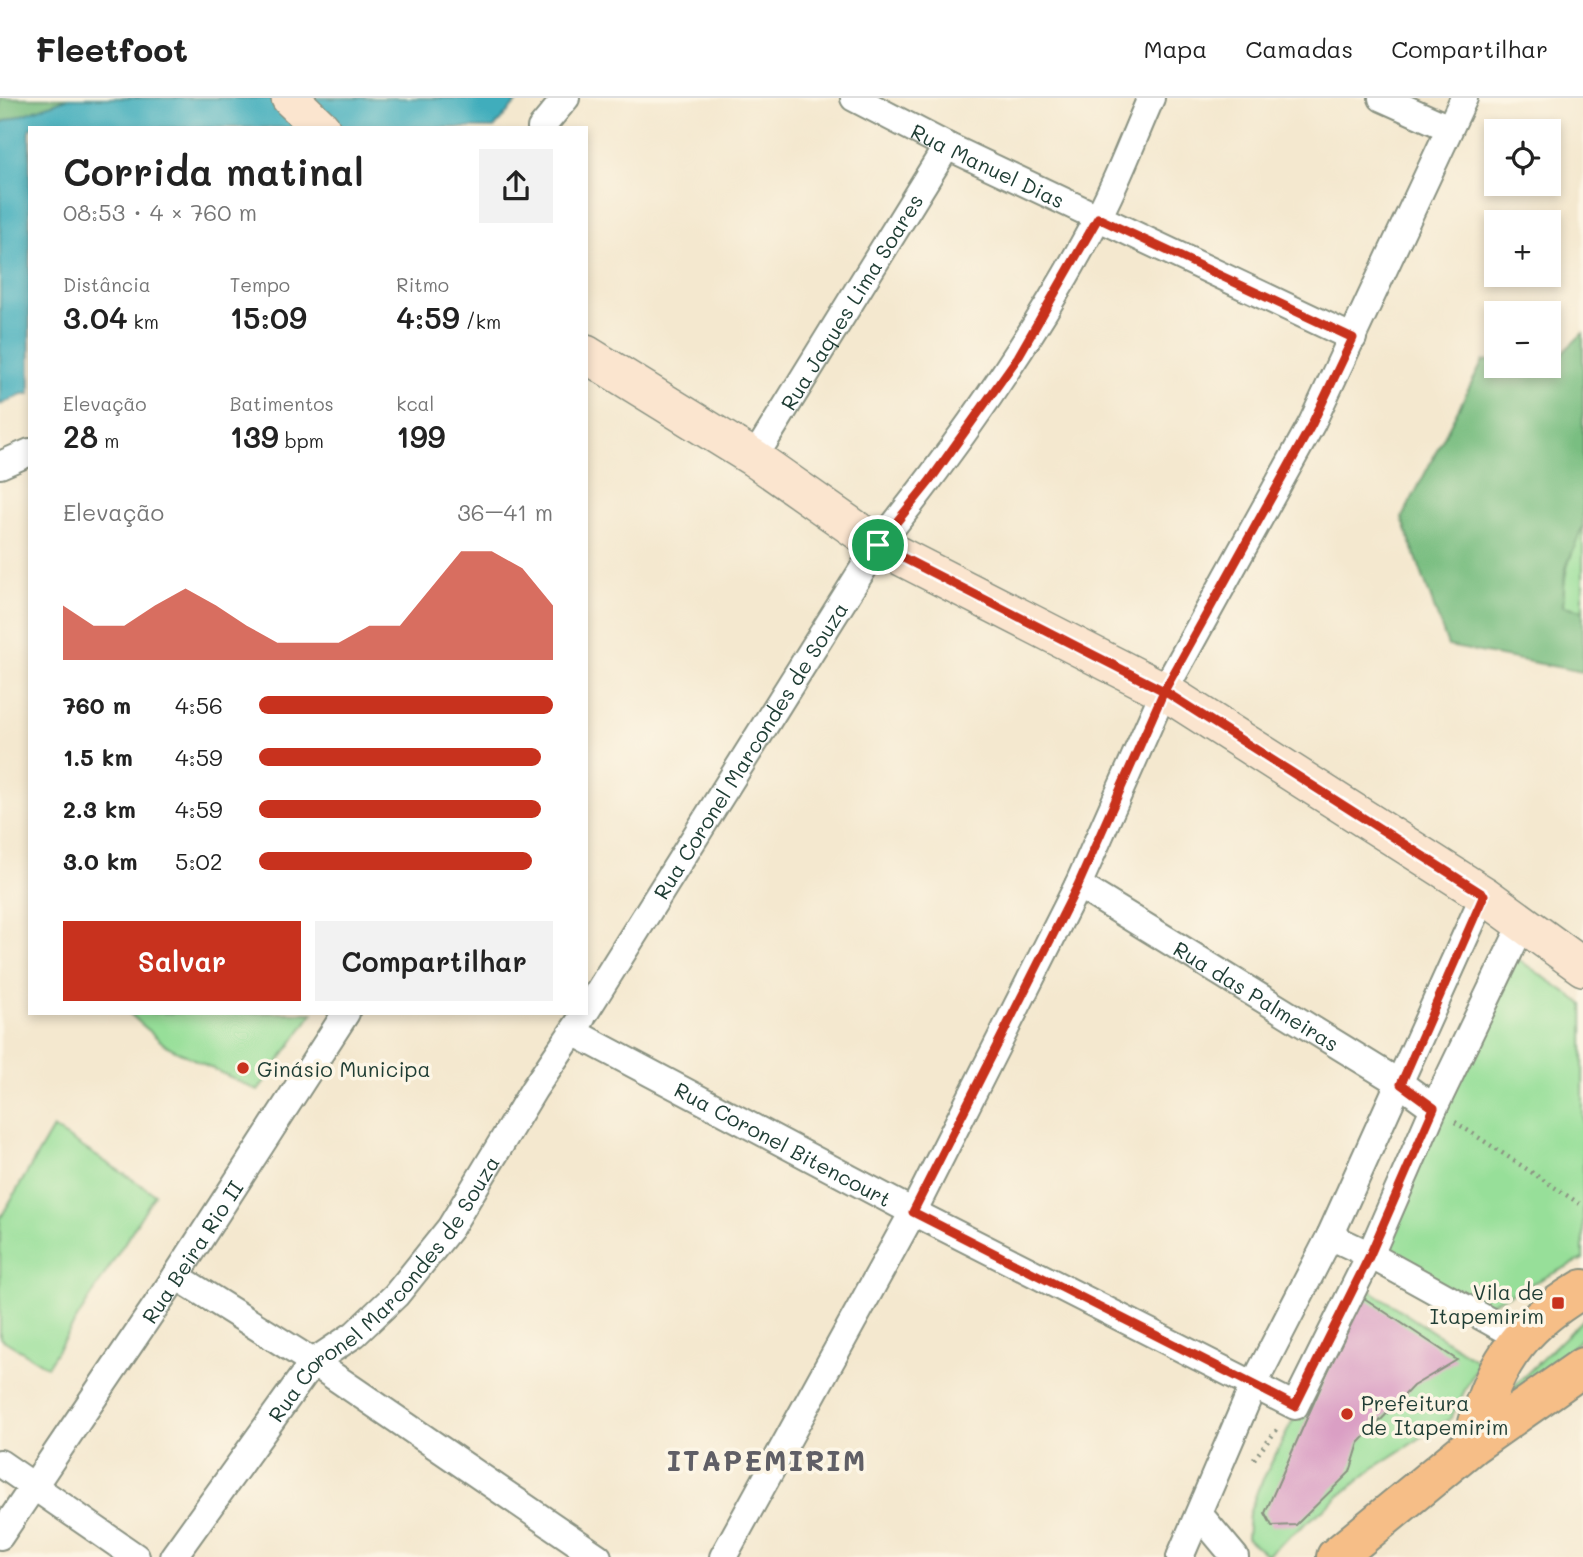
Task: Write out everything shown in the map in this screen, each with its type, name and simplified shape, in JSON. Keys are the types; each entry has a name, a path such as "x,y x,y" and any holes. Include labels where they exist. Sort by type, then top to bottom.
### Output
{"main road":[{"path":"290,98 319,126"},
{"path":"588,355 754,457 878,545 1164,691 1484,895 1583,967"},
{"path":"1472,1445 1481,1406 1495,1373 1520,1338 1558,1303 1583,1289"},
{"path":"1336,1557 1472,1445 1583,1367"}],"street":[{"path":"543,126 566,98"},
{"name":"Rua Manuel Dias","path":"854,98 947,146 1353,338"},
{"name":"Rua Coronel Marcondes de Souza","path":"588,1008 878,545 936,472 1018,357 1098,218 1151,98"},
{"path":"1381,98 1449,128"},
{"path":"723,1557 913,1212 1078,885 1164,691 1312,424 1464,98"},
{"name":"Rua Jaques Lima Soares","path":"754,457 947,146"},
{"path":"0,465 28,453"},
{"name":"Rua das Palmeiras","path":"1078,885 1401,1084 1434,1108"},
{"path":"1180,1557 1254,1384 1330,1236 1401,1084 1484,895"},
{"path":"1370,1255 1434,1108 1523,923"},
{"name":"Rua Beira Rio II","path":"0,1536 176,1276 345,1015"},
{"name":"Rua Coronel Marcondes de Souza","path":"173,1557 313,1362 355,1334 412,1276 450,1228 534,1089 581,1019"},
{"name":"Rua Coronel Bitencourt","path":"581,1019 913,1212 1295,1406 1370,1255"},
{"path":"1330,1236 1370,1255 1520,1338"},
{"path":"176,1276 313,1362 598,1557"},
{"path":"0,1463 136,1557"},
{"path":"1199,1514 1235,1557"}],"path":[{"path":"1434,1108 1583,1206"}],"green space":[{"path":"0,98 69,98 0,123"},
{"path":"1583,333 1583,525 1565,571 1563,606 1583,610 1583,672 1448,646 1402,518 1483,361 1484,378 1561,378 1561,354"},
{"path":"1583,525 1583,610 1563,606 1568,564"},
{"path":"1509,953 1583,1004 1583,1259 1479,1309 1376,1249"},
{"name":"Ginásio Municipa","path":"131,1015 312,1015 258,1091 165,1045"},
{"path":"53,1128 155,1194 47,1367 0,1338 0,1219"},
{"path":"1362,1285 1479,1362 1451,1418 1374,1468 1267,1555 1247,1538 1249,1514 1258,1489"},
{"path":"1583,1319 1583,1337 1524,1391 1513,1387"}],"water":[{"path":"69,98 520,98 496,126 28,126 28,394 22,394 0,405 0,123"}],"building":[{"name":"Prefeitura de Itapemirim","path":"1361,1296 1457,1360 1413,1386 1359,1443 1350,1472 1296,1525 1272,1526 1265,1513"}],"place":[{"name":"Ginásio Municipa","path":"243,1068"},
{"name":"Vila de Itapemirim","path":"1558,1303"},
{"name":"Prefeitura de Itapemirim","path":"1347,1414"}],"district":[{"name":"ITAPEMIRIM","path":"767,1460"}],"route":[{"path":"878,545 929,482 1018,357 1098,218 1353,338 1312,424 1164,691 1484,895 1401,1084 1434,1108 1370,1255 1295,1406 913,1212 1078,885 1164,691 878,545"}]}
